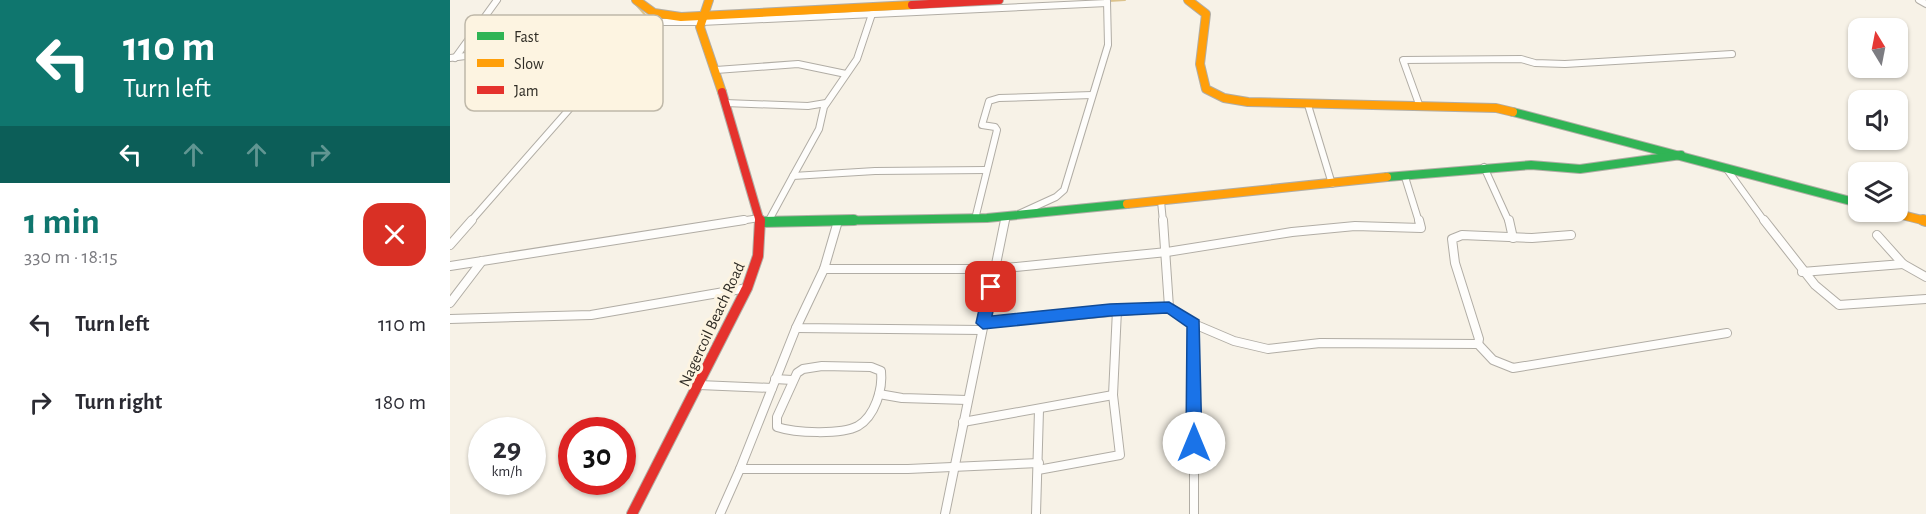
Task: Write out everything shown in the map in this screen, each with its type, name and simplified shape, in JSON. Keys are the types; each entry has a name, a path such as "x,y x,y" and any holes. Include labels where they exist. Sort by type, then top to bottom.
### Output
{"street":[{"path":"486,15 498,0"},
{"path":"636,0 658,14 702,19"},
{"path":"702,19 709,0"},
{"path":"663,20 999,0"},
{"path":"1188,0 1206,14 1200,64 1206,89 1224,98 1308,105 1496,108 1848,200"},
{"path":"1919,0 1926,4"},
{"path":"872,7 1107,2 1107,16 1112,26 1062,193 1011,216 995,269 945,514"},
{"path":"762,221 793,176 819,129 826,103 862,49 872,7"},
{"name":"Nagercoil Beach Road","path":"632,514 747,288 755,270 761,242 762,221 716,70 700,27 702,19"},
{"path":"453,58 465,43"},
{"path":"1420,107 1403,60 1521,59 1535,63 1565,63 1732,54"},
{"path":"716,70 798,64 824,66 846,74"},
{"path":"975,219 997,130 995,127 982,125 989,101 1092,95"},
{"path":"725,103 808,106 826,103"},
{"path":"1308,105 1332,184"},
{"path":"450,245 566,111"},
{"path":"450,266 762,221 975,219 1405,177 1484,167 1531,165 1580,169 1681,155"},
{"path":"1484,167 1508,215 1513,238"},
{"path":"1725,167 1802,272 1827,301 1835,305 1926,299"},
{"path":"793,176 875,171 986,170"},
{"path":"824,268 995,269 1167,252 1292,231 1355,226 1421,228 1405,177"},
{"path":"1161,201 1167,252 1169,307"},
{"path":"1908,216 1926,221"},
{"path":"720,514 796,328 824,268 838,221"},
{"path":"1478,344 1479,339 1455,263 1452,239 1462,235 1513,238 1571,235"},
{"path":"1877,235 1903,264 1926,277"},
{"path":"450,303 482,261"},
{"path":"1802,272 1903,264"},
{"path":"450,319 591,315 747,288"},
{"path":"796,328 983,327 1117,310 1169,307 1194,324 1234,341 1268,349 1320,343 1478,344 1501,365 1513,368 1727,333"},
{"path":"740,469 1038,466 1120,455 1113,395 1117,310"},
{"path":"1194,324 1194,514"},
{"path":"810,367 871,367 881,371 879,394 867,417 856,427 781,429 775,423 792,380 797,373 810,367"},
{"path":"775,379 792,380"},
{"path":"699,385 772,388"},
{"path":"879,394 902,398 968,400"},
{"path":"963,422 1113,395"},
{"path":"1036,514 1039,410"}],"waterway":[{"path":"632,0 645,15"},
{"path":"1109,1 1125,0"},
{"path":"839,12 872,11"}],"traffic: fast":[{"path":"1513,112 1848,200"},
{"path":"1387,177 1531,165 1580,169 1681,155"},
{"path":"760,222 987,218 1127,204"}],"traffic: slow":[{"path":"636,0 654,13 681,17 912,5"},
{"path":"709,0 700,27 722,92"},
{"path":"1188,0 1206,14 1200,64 1206,89 1224,98 1248,102 1496,108 1513,112"},
{"path":"1127,204 1387,177"},
{"path":"1908,216 1926,221"}],"traffic: jam":[{"path":"912,5 999,0"},
{"path":"632,514 747,288 758,256 760,222 722,92"}],"route":[{"path":"991,287 983,323 1110,310 1169,307 1194,324 1194,443"}]}
